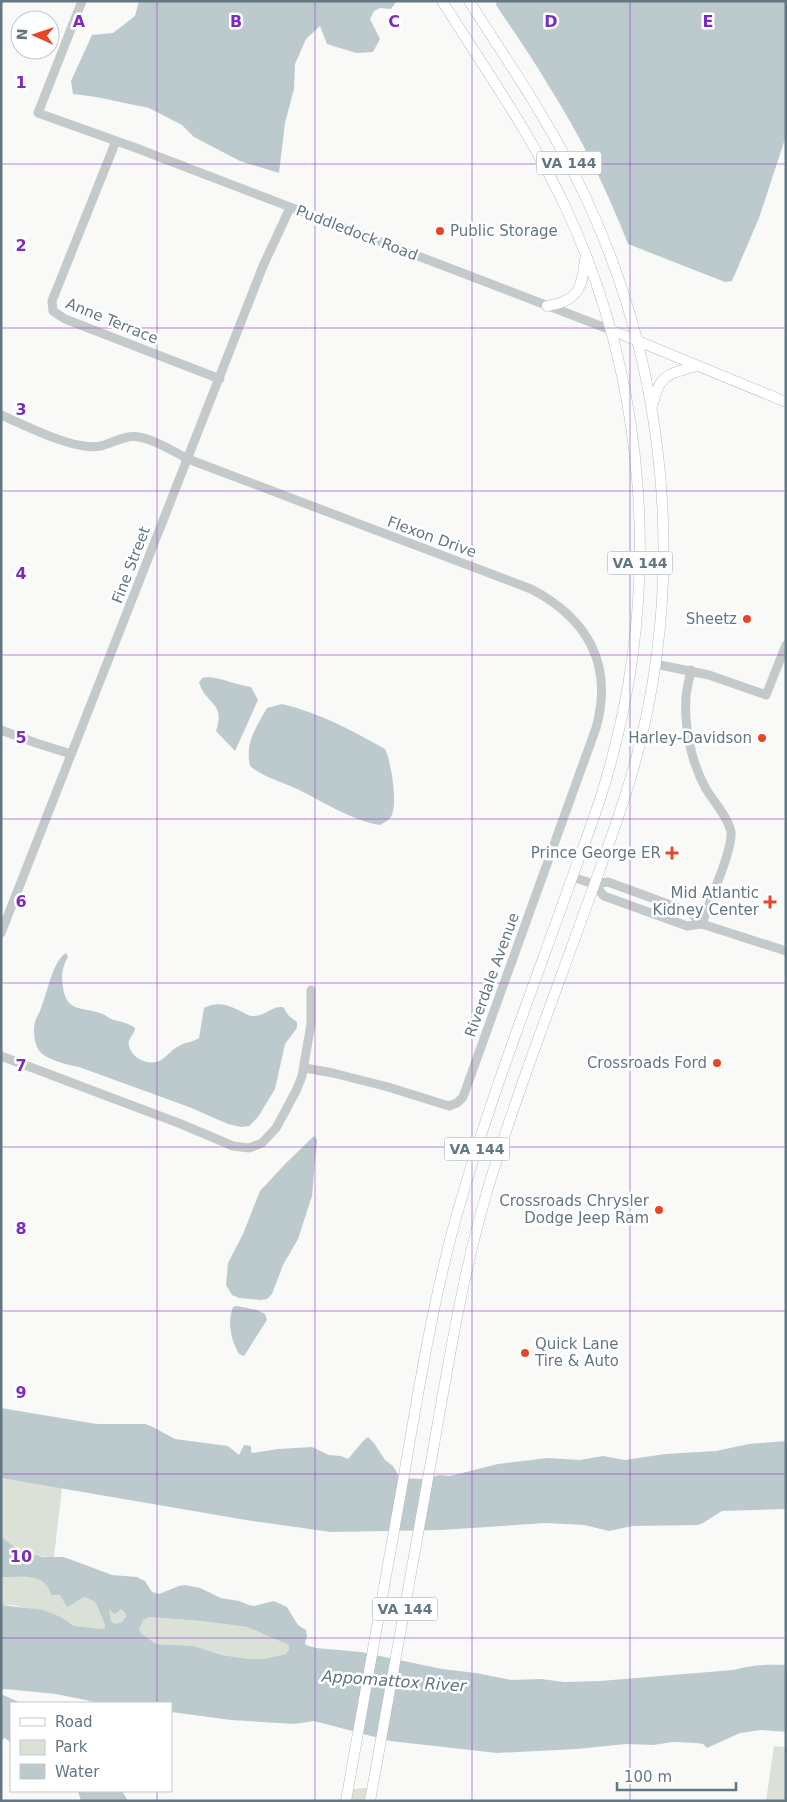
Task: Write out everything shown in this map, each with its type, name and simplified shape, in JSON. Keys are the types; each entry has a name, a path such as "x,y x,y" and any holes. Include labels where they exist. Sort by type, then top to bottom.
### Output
{"main road":[{"name":"VA 144","path":"347,1797 412,1430 440,1284 461,1200 482,1130 605,782 630,678 639,600 638,481 626,398 611,330 585,256 564,204 530,140 442,1"},
{"name":"VA 144","path":"371,1796 460,1298 488,1192 541,1032 637,757 655,664 661,609 662,491 652,410 637,340 621,283 608,248 574,172 525,88 469,1"},
{"path":"547,306 566,302 577,292 584,274 585,256"},
{"name":"Puddledock Road","path":"611,330 786,402"},
{"path":"652,410 655,392 664,376 696,366"}],"street":[{"name":"Puddledock Road","path":"82,1 38,113 611,330"},
{"name":"Anne Terrace","path":"116,141 52,301 53,311 65,319 220,379"},
{"name":"Fine Street","path":"1,934 263,266 290,208"},
{"name":"Flexon Drive","path":"1,415 77,445 108,446 126,437 141,437 188,459 531,589 548,598 570,615 580,626 594,652 601,677 601,705"},
{"path":"655,664 709,675 766,695 786,645"},
{"path":"691,670 686,695 686,720 697,772 728,824 731,835 728,853 702,924"},
{"name":"Riverdale Avenue","path":"305,1068 388,1087 438,1104 449,1106 459,1102 463,1097 596,728 601,705"},
{"path":"1,730 72,754"},
{"path":"572,877 594,884 608,882 614,884 690,912 702,924"},
{"path":"594,884 604,896 687,926 702,924 786,951"},
{"path":"1,1056 181,1124 233,1146 241,1148 257,1146 270,1136 276,1128 296,1091 305,1068 311,1024 311,990"}],"green space":[{"path":"1,1478 62,1488 54,1557 39,1556 26,1552 1,1537"},
{"path":"1,1577 31,1577 42,1580 48,1585 51,1595 60,1595 70,1606 78,1599 85,1597 95,1602 105,1628 102,1630 74,1626 61,1617 13,1605 1,1605"},
{"path":"121,1609 126,1616 122,1622 115,1624 111,1622 109,1610"},
{"path":"149,1617 247,1627 289,1645 289,1649 286,1654 263,1659 249,1659 222,1655 194,1646 156,1644 139,1630 142,1620"},
{"path":"774,1746 786,1747 786,1801 766,1801"},
{"path":"367,1788 365,1801 350,1801 353,1789"}],"water":[{"path":"139,1 397,1 391,9 380,8 374,11 370,19 380,39 373,52 356,53 327,44 320,26 306,39 295,64 294,89 285,123 279,173 240,161 194,137 182,125 149,108 73,94 71,81 92,35 113,33 135,16"},
{"path":"497,1 786,1 786,136 759,218 732,281 725,282 628,244 583,145 544,77 496,5"},
{"path":"208,677 251,687 258,700 235,751 216,731 218,721 217,708 206,695 199,682 202,678"},
{"path":"282,704 322,717 385,749 392,773 394,795 393,813 389,819 380,825 358,819 266,776 250,766 250,742 255,729 267,708"},
{"path":"66,953 68,957 63,968 62,979 65,995 71,1005 102,1014 135,1028 129,1041 130,1050 141,1060 148,1062 159,1061 176,1048 199,1038 204,1008 219,1004 232,1007 249,1015 258,1016 275,1008 283,1007 289,1016 297,1022 297,1028 285,1044 275,1089 258,1117 249,1126 241,1127 228,1124 189,1107 79,1067 56,1061 41,1053 35,1039 35,1022 57,963"},
{"path":"314,1136 317,1140 312,1196 298,1239 283,1265 272,1294 267,1299 261,1300 239,1298 232,1295 226,1285 228,1263 243,1234 260,1191"},
{"path":"233,1307 257,1310 265,1314 267,1320 244,1356 239,1354 231,1331 231,1313"},
{"path":"1,1408 97,1424 145,1424 175,1439 228,1446 239,1455 244,1445 251,1446 251,1452 253,1453 312,1447 329,1455 348,1459 368,1437 385,1460 393,1466 400,1478 422,1479 440,1475 450,1476 498,1464 548,1458 580,1460 603,1456 625,1460 665,1454 716,1451 749,1444 786,1441 786,1509 722,1511 698,1525 632,1526 609,1531 584,1525 546,1523 441,1530 331,1532 246,1520 1,1478"},
{"name":"Appomattox River","path":"1,1537 21,1551 43,1557 63,1557 112,1575 137,1577 145,1581 152,1592 159,1594 185,1585 200,1588 221,1598 254,1606 274,1601 287,1607 298,1625 306,1630 306,1645 316,1648 361,1652 442,1669 511,1680 600,1681 733,1670 759,1665 786,1665 786,1732 761,1730 740,1733 707,1748 703,1744 673,1742 653,1745 626,1744 577,1749 497,1753 390,1741 314,1721 294,1724 231,1720 172,1712 172,1702 95,1702 56,1694 1,1690 1,1605 43,1610 61,1617 74,1626 105,1628 95,1602 85,1597 67,1607 60,1595 51,1595 48,1587 43,1582 31,1577 1,1577","holes":["121,1609 126,1616 122,1622 115,1624 111,1621 109,1610 115,1614","149,1617 247,1627 289,1645 289,1649 286,1654 263,1659 249,1659 222,1655 194,1646 156,1644 139,1630 143,1620"]},
{"path":"1,1694 19,1702 10,1702 10,1742 5,1738 1,1740"},
{"path":"78,1792 123,1792 128,1801 81,1801"}],"place":[{"name":"Public Storage","path":"440,231"},
{"name":"Sheetz","path":"747,619"},
{"name":"Harley-Davidson","path":"762,738"},
{"name":"Prince George ER","path":"672,853"},
{"name":"Mid Atlantic Kidney Center","path":"770,902"},
{"name":"Crossroads Ford","path":"717,1063"},
{"name":"Crossroads Chrysler Dodge Jeep Ram","path":"659,1210"},
{"name":"Quick Lane Tire & Auto","path":"525,1353"}]}
